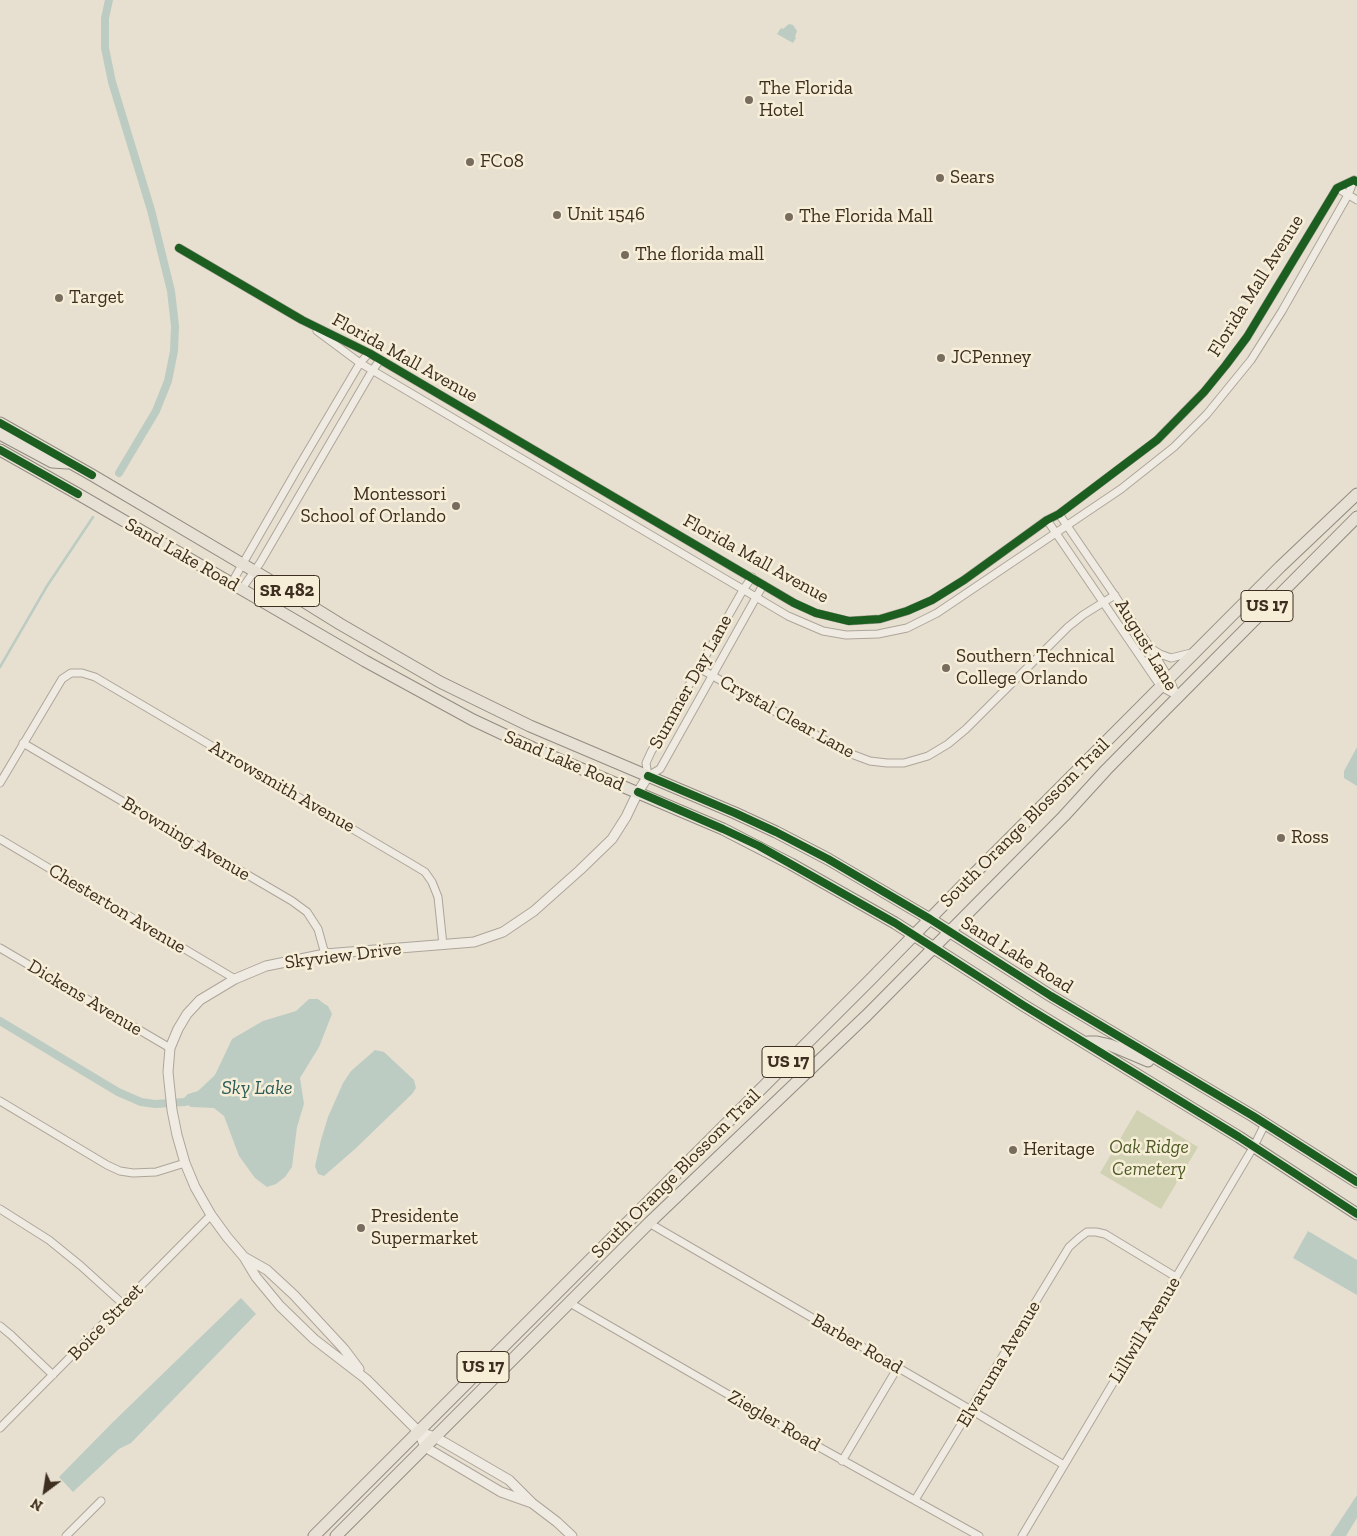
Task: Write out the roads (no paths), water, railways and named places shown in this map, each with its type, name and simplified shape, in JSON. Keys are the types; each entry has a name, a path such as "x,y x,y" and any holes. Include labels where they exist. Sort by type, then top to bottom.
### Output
{"main road":[{"name":"Sand Lake Road","path":"0,423 74,464 407,663 483,704 776,832 828,859 950,931 1078,1012 1192,1079 1357,1182"},
{"path":"0,434 52,462 74,464"},
{"name":"Sand Lake Road","path":"0,450 393,677 472,720 759,846 914,935 1023,1005 1254,1146 1357,1214"},
{"name":"South Orange Blossom Trail","path":"314,1536 1280,567 1357,494"},
{"name":"South Orange Blossom Trail","path":"336,1536 649,1223 837,1045 1357,516"},
{"path":"472,720 483,704"},
{"path":"1086,1042 1110,1045 1192,1079"},
{"path":"649,1223 646,1217 651,1199"},
{"path":"633,1239 637,1228 637,1213"}],"street":[{"name":"Florida Mall Avenue","path":"179,248 302,320 369,353 805,608 827,617 850,621 880,619 907,612 932,600 1059,514 1157,440 1204,392 1247,337 1337,188 1356,181"},
{"name":"Florida Mall Avenue","path":"302,320 360,364 788,616 823,631 846,635 878,634 906,628 942,611 1121,489 1174,448 1207,414 1252,360 1356,181"},
{"path":"1337,188 1357,200"},
{"path":"236,587 242,564 360,364 369,353"},
{"path":"236,587 255,571 380,360"},
{"path":"458,422 465,410"},
{"name":"August Lane","path":"1059,514 1150,647 1165,682 1178,696"},
{"name":"August Lane","path":"1048,520 1102,602 1178,696"},
{"name":"Summer Day Lane","path":"752,577 648,758 646,764 648,776 660,769 764,585"},
{"name":"Crystal Clear Lane","path":"699,668 846,752 870,761 904,763 928,756 948,744 966,729 1068,627 1102,602 1115,595"},
{"path":"1150,647 1160,654 1171,658 1184,656 1196,651"},
{"name":"Arrowsmith Avenue","path":"24,743 62,679 71,673 82,673 95,677 425,872 432,882 438,897 443,945"},
{"path":"0,783 24,743"},
{"name":"Browning Avenue","path":"24,743 275,891 307,912 318,929 326,954"},
{"name":"Skyview Drive","path":"419,1432 366,1379 314,1339 280,1306 256,1277 244,1257 211,1214 195,1187 177,1135 168,1072 170,1048 187,1014 200,1000 235,978 266,966 326,954 474,942 503,932 534,911 612,839 648,776"},
{"name":"Chesterton Avenue","path":"0,839 235,978"},
{"name":"Dickens Avenue","path":"0,948 170,1048"},
{"path":"0,1101 120,1171 133,1173 156,1172 186,1163"},
{"name":"Lillwill Avenue","path":"1022,1536 1254,1146 1265,1124"},
{"path":"0,1209 49,1240 123,1304"},
{"name":"Boice Street","path":"0,1428 211,1214"},
{"name":"Barber Road","path":"649,1223 1064,1465"},
{"name":"Elvaruma Avenue","path":"915,1500 1069,1247 1078,1238 1087,1232 1105,1234 1176,1277"},
{"name":"Skyview Drive","path":"244,1257 267,1270 294,1295 344,1350 366,1379"},
{"name":"Ziegler Road","path":"570,1303 842,1460 979,1536"},
{"path":"0,1326 53,1375"},
{"path":"842,1460 898,1367"},
{"path":"419,1432 436,1437 509,1480 532,1503 572,1536"},
{"path":"419,1432 425,1447 501,1492 532,1503"},
{"path":"66,1536 101,1501"}],"water":[{"path":"789,24 793,25 797,31 793,43 777,34 781,28 783,29"},
{"path":"1357,747 1357,786 1344,778 1344,771"},
{"name":"Sky Lake","path":"309,999 318,999 328,1006 332,1014 319,1047 300,1078 304,1104 297,1127 292,1167 285,1177 276,1184 267,1187 255,1178 239,1156 224,1116 214,1108 191,1107 186,1104 184,1098 188,1094 198,1091 215,1075 232,1039 263,1021 296,1011"},
{"path":"375,1050 384,1052 414,1080 416,1088 355,1149 324,1176 318,1174 315,1166 321,1140 328,1117 343,1083 351,1071"},
{"path":"1308,1231 1357,1260 1357,1295 1293,1258"},
{"path":"241,1298 256,1314 131,1443 119,1449 73,1492 59,1477"},
{"path":"1357,1495 1357,1518 1346,1536 1330,1536"}],"waterway":[{"path":"109,0 105,18 105,48 112,82 151,210 171,291 175,326 174,351 168,381 156,411 119,473"},
{"path":"0,667 47,586 93,517"},
{"path":"0,1021 118,1092 141,1102 155,1104 185,1102"}],"place":[{"name":"The Florida Hotel","path":"749,100"},
{"name":"FC08","path":"470,162"},
{"name":"Sears","path":"940,178"},
{"name":"Unit 1546","path":"557,215"},
{"name":"The Florida Mall","path":"789,217"},
{"name":"The florida mall","path":"625,255"},
{"name":"Target","path":"59,298"},
{"name":"JCPenney","path":"941,358"},
{"name":"Montessori School of Orlando","path":"456,506"},
{"name":"Southern Technical College Orlando","path":"946,668"},
{"name":"Ross","path":"1281,838"},
{"name":"Heritage","path":"1013,1150"},
{"name":"Presidente Supermarket","path":"361,1228"}],"park label":[{"name":"Oak Ridge Cemetery","path":"1149,1159"}]}
